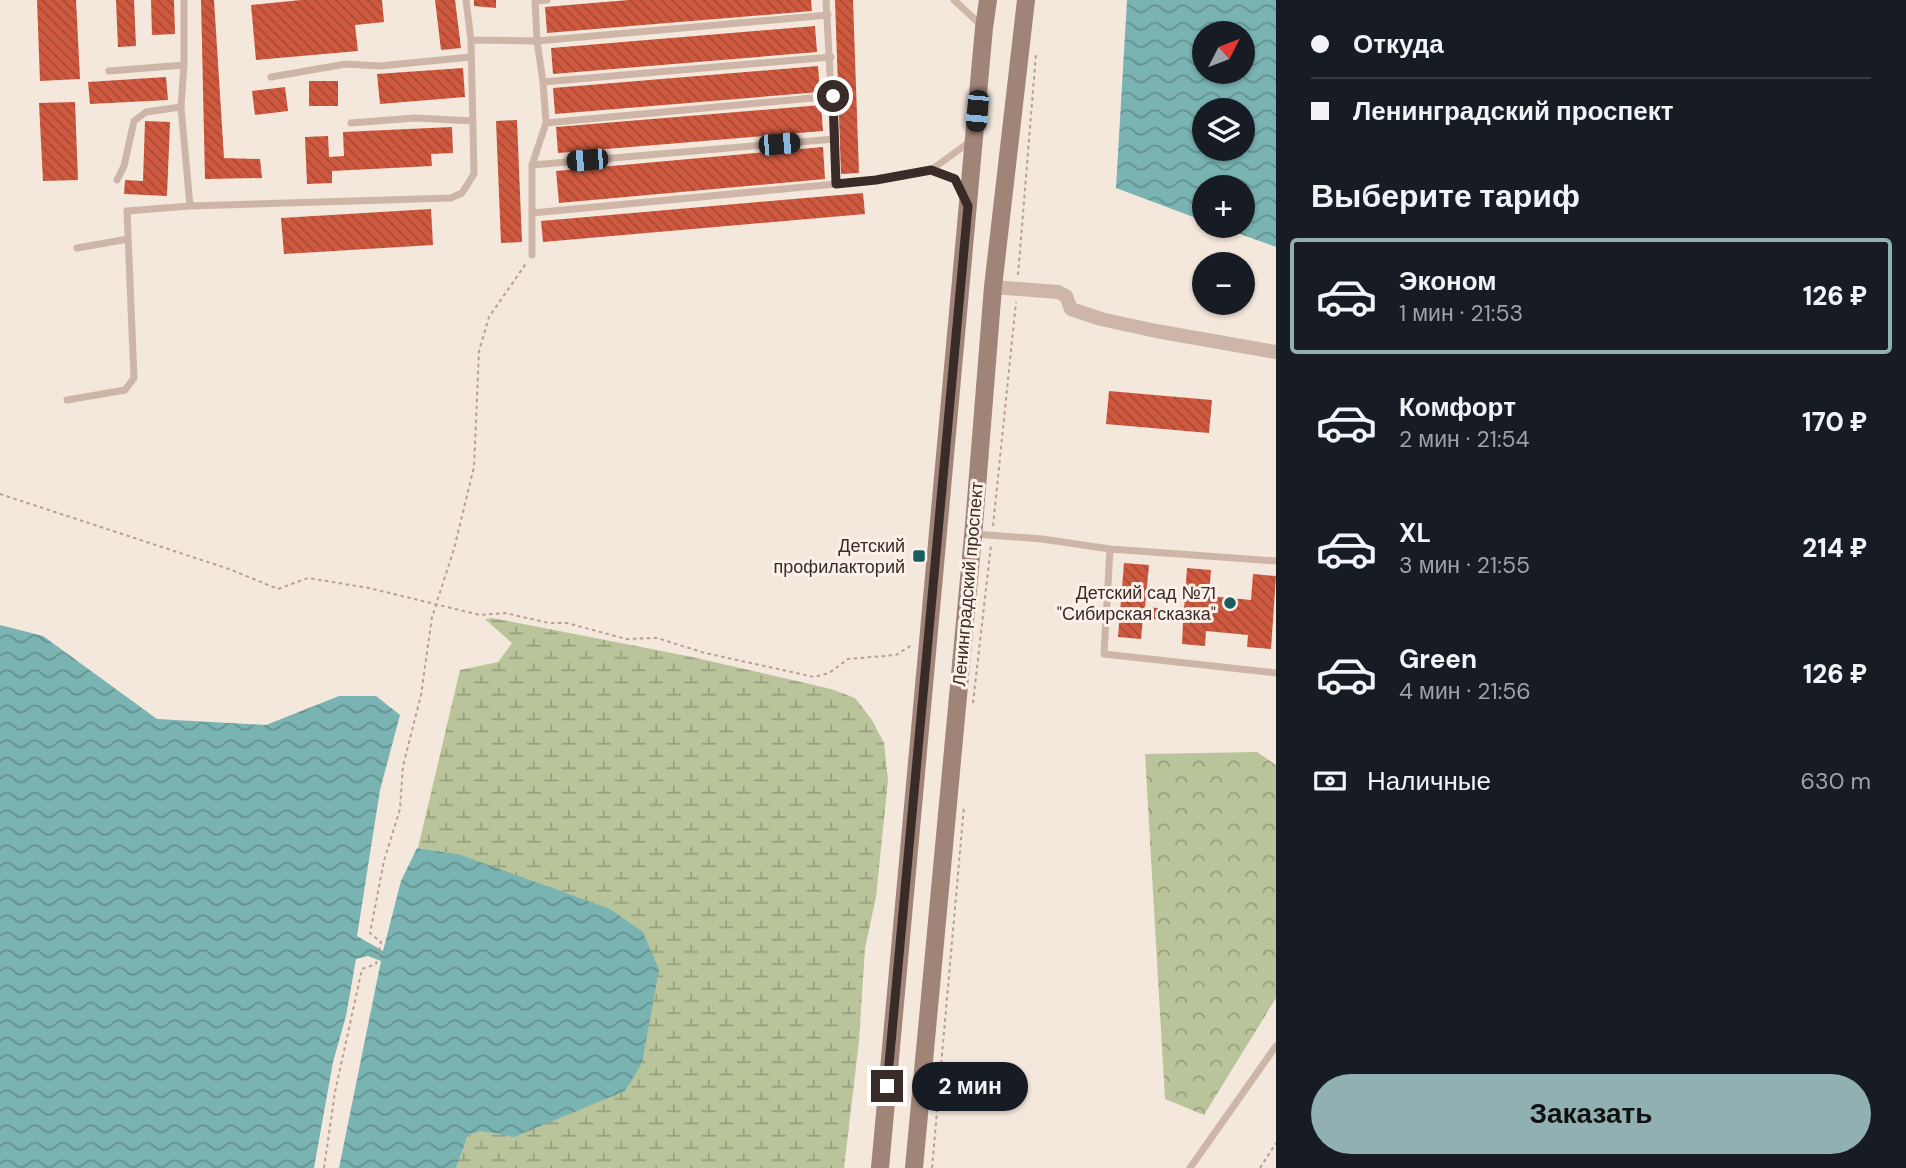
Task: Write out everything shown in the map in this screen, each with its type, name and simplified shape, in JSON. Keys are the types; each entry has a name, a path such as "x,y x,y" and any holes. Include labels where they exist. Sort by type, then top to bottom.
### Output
{"main road":[{"name":"Ленинградский проспект","path":"880,1168 988,0"},
{"name":"Ленинградский проспект","path":"914,1168 973,534 993,287 1027,0"}],"street":[{"path":"993,287 1058,292 1066,296 1071,309 1101,318 1156,331 1276,352"}],"lane":[{"path":"184,0 181,107 190,206"},
{"path":"67,400 125,390 134,377 127,211 190,206 451,198 461,193 474,174 471,40 466,0"},
{"path":"532,255 532,165 546,123 535,1 547,0"},
{"path":"826,0 836,184"},
{"path":"954,0 984,27"},
{"path":"471,40 537,41 828,15"},
{"path":"271,77 346,64 379,66 471,57"},
{"path":"544,82 831,57"},
{"path":"109,71 184,65"},
{"path":"546,123 833,96"},
{"path":"117,180 124,166 134,121 146,112 181,107"},
{"path":"351,123 415,118 473,121"},
{"path":"532,165 834,139"},
{"path":"532,213 876,180 931,170 975,139"},
{"path":"931,170 955,179 968,206"},
{"path":"78,248 128,239"},
{"path":"973,534 1042,539 1110,549 1276,561"},
{"path":"1110,549 1104,654 1276,673"},
{"path":"1190,1168 1276,1046"}],"path":[{"path":"973,705 1017,289 1035,55"},
{"path":"324,1168 335,1092 362,969 376,964 382,942 370,933 384,861 400,809 403,766 421,695 432,617 454,549 474,467 479,351 489,317 532,255"},
{"path":"0,494 229,569 278,589 308,578 369,588 480,615 505,612 549,624 567,623 626,639 657,638 705,653 814,677 828,673 848,659 896,655 919,641"},
{"path":"932,1168 964,800"},
{"path":"1260,1168 1276,1143"}],"green space":[{"path":"492,618 692,657 831,689 855,698 872,720 884,743 888,780 876,897 865,948 859,1041 844,1168 456,1168 468,1135 481,1130 500,1135 458,854 418,848 460,670 498,662 512,643 485,619"},
{"path":"1257,752 1276,765 1276,998 1204,1115 1165,1099 1145,754"}],"water":[{"path":"1127,0 1276,0 1276,247 1251,238 1255,238 1255,175 1192,175 1192,216 1116,188"},
{"path":"0,625 43,636 157,719 266,725 339,696 376,696 400,715 380,790 357,936 383,951 401,881 417,848 458,854 610,909 643,932 659,970 642,1063 625,1091 514,1137 481,1131 468,1135 456,1168 339,1168 381,961 368,956 356,959 346,1016 333,1062 314,1168 0,1168"}],"building":[{"path":"37,0 76,0 80,79 40,81"},
{"path":"116,0 134,0 136,46 118,47"},
{"path":"151,0 174,0 175,34 152,35"},
{"path":"201,0 214,0 224,158 260,159 262,178 205,179"},
{"path":"301,0 382,0 384,22 355,25 358,51 256,60 251,5"},
{"path":"435,0 455,0 461,48 441,50"},
{"path":"474,0 496,0 496,8 474,6"},
{"path":"629,0 811,0 812,11 547,33 545,7"},
{"path":"835,0 853,0 859,173 841,174"},
{"path":"815,26 817,52 553,74 551,48"},
{"path":"818,66 820,92 555,114 553,88"},
{"path":"463,68 465,97 380,104 377,74"},
{"path":"166,77 168,100 90,104 88,82"},
{"path":"309,81 338,81 338,106 309,106"},
{"path":"285,87 288,111 255,115 252,91"},
{"path":"75,102 78,180 43,181 39,103"},
{"path":"821,105 823,131 558,153 556,127"},
{"path":"517,120 522,242 501,243 496,121"},
{"path":"145,121 170,122 167,196 124,194 125,180 143,181"},
{"path":"452,127 453,153 431,154 432,166 332,171 332,183 307,184 305,137 328,136 329,157 344,156 343,132"},
{"path":"823,147 825,179 559,203 556,171"},
{"path":"863,193 865,214 543,242 541,221"},
{"path":"431,209 433,245 284,254 281,218"},
{"path":"1109,391 1212,400 1209,433 1106,424"},
{"name":"Детский сад №71 \"Сибирская сказка\"","path":"1124,563 1149,565 1145,607 1184,610 1187,568 1211,570 1209,596 1251,600 1253,574 1276,576 1271,649 1247,647 1248,635 1206,631 1205,646 1182,644 1183,622 1143,618 1141,639 1118,637"}],"place":[{"name":"Детский профилакторий","path":"919,556"},
{"name":"Детский сад №71 \"Сибирская сказка\"","path":"1230,603"}],"route":[{"path":"833,96 836,184 931,170 955,179 968,206 887,1086"}]}
